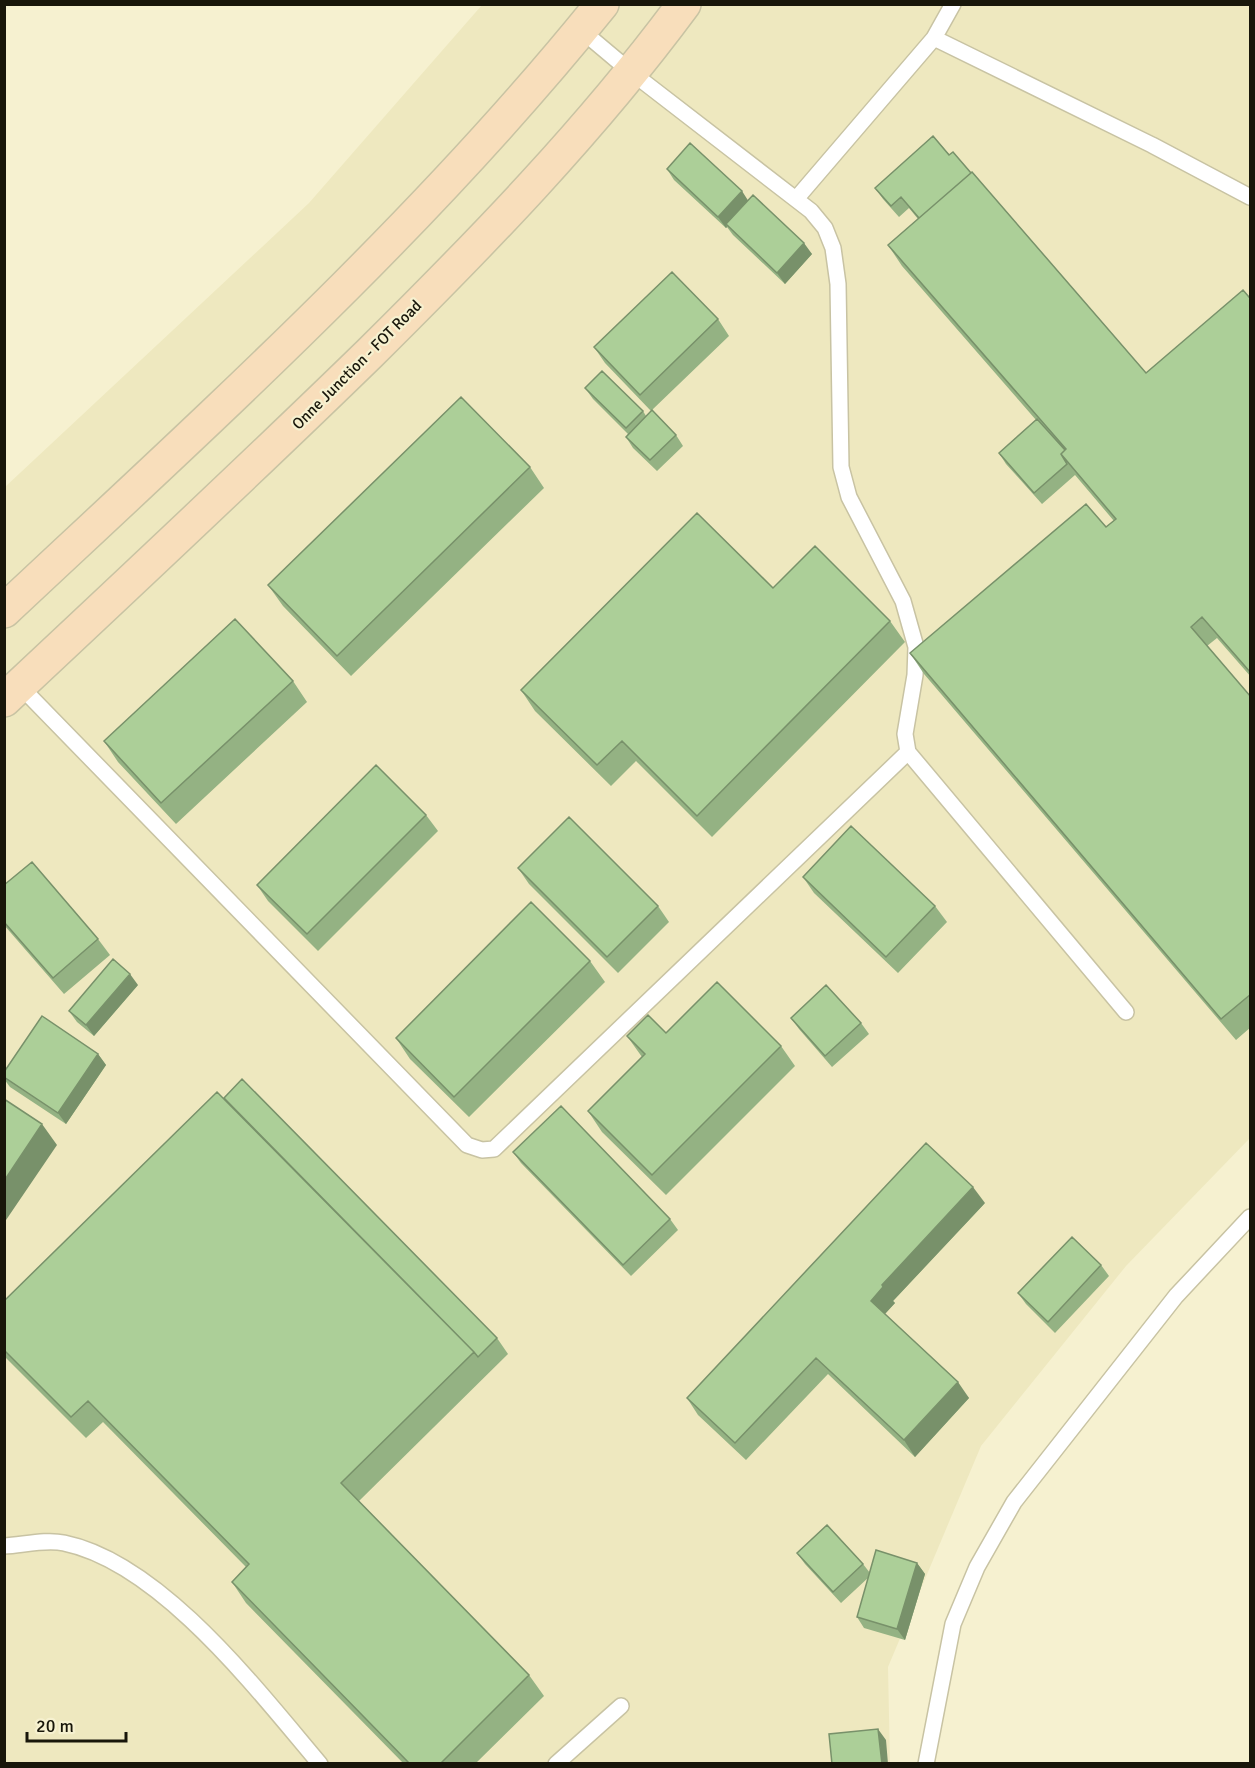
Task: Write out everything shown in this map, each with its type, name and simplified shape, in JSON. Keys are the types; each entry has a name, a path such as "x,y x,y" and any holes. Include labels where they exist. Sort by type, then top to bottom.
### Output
{"street":[{"path":"4,610 320,311 468,158 556,62 602,4"},
{"name":"Onne Junction - FOT Road","path":"12,693 284,437 439,284 514,206 631,72 684,4"}],"lane":[{"path":"796,199 934,38 953,4"},
{"path":"581,30 631,72 811,211 825,228 834,248 838,284 841,467 849,497 903,601 916,646 915,675 905,734 908,752 1125,1012"},
{"path":"934,38 1152,145 1251,197"},
{"path":"12,693 467,1145 482,1150 494,1149 908,752"},
{"path":"926,1764 952,1624 976,1567 1014,1502 1176,1296 1251,1217"},
{"path":"4,1546 62,1542 100,1555 139,1579 191,1618 320,1764"},
{"path":"556,1764 621,1706"}],"shaded area":[{"path":"482,5 1250,5 1250,1138 1126,1266 981,1446 888,1667 890,1763 5,1764 5,487 309,203"}],"building":[{"path":"933,136 949,155 953,152 971,173 919,218 901,197 891,206 875,188"},
{"path":"690,143 742,191 718,217 667,169"},
{"path":"972,172 1146,373 1243,290 1249,297 1251,296 1251,673 1202,617 1191,627 1251,697 1251,994 1221,1019 910,653 1086,504 1106,527 1116,519 1061,454 1066,449 888,245"},
{"path":"753,195 804,243 777,273 726,224"},
{"path":"672,272 718,319 640,395 594,347"},
{"path":"602,371 643,411 626,428 585,388"},
{"path":"461,397 530,467 337,656 268,585"},
{"path":"652,410 676,435 650,460 626,437"},
{"path":"1037,419 1065,450 1061,454 1067,464 1034,493 999,453"},
{"path":"697,513 773,588 815,546 890,621 697,816 622,741 597,765 521,690"},
{"path":"235,619 293,681 161,803 104,741"},
{"path":"376,765 426,815 307,934 257,885"},
{"path":"569,817 658,906 607,957 518,868"},
{"path":"851,826 935,906 886,957 803,877"},
{"path":"32,862 98,939 53,978 4,922 4,885"},
{"path":"531,902 590,961 454,1097 396,1038"},
{"path":"113,959 130,974 86,1025 69,1011"},
{"path":"717,982 781,1046 652,1175 588,1111 645,1054 627,1036 648,1015 666,1033"},
{"path":"826,985 861,1023 825,1056 791,1018"},
{"path":"42,1016 98,1054 58,1113 4,1077 4,1072"},
{"path":"242,1079 497,1338 478,1357 224,1098"},
{"path":"217,1092 474,1352 341,1483 529,1675 440,1764 410,1764 232,1582 249,1564 88,1401 71,1417 4,1350 4,1301"},
{"path":"4,1099 42,1124 4,1181"},
{"path":"561,1106 670,1219 623,1265 513,1152"},
{"path":"926,1143 973,1187 882,1285 883,1287 871,1301 958,1382 904,1440 816,1358 735,1443 687,1398"},
{"path":"1072,1237 1101,1265 1048,1322 1018,1293"},
{"path":"827,1525 863,1564 833,1592 797,1553"},
{"path":"876,1550 917,1563 897,1629 857,1617"},
{"path":"878,1729 882,1764 832,1764 829,1734"}]}
